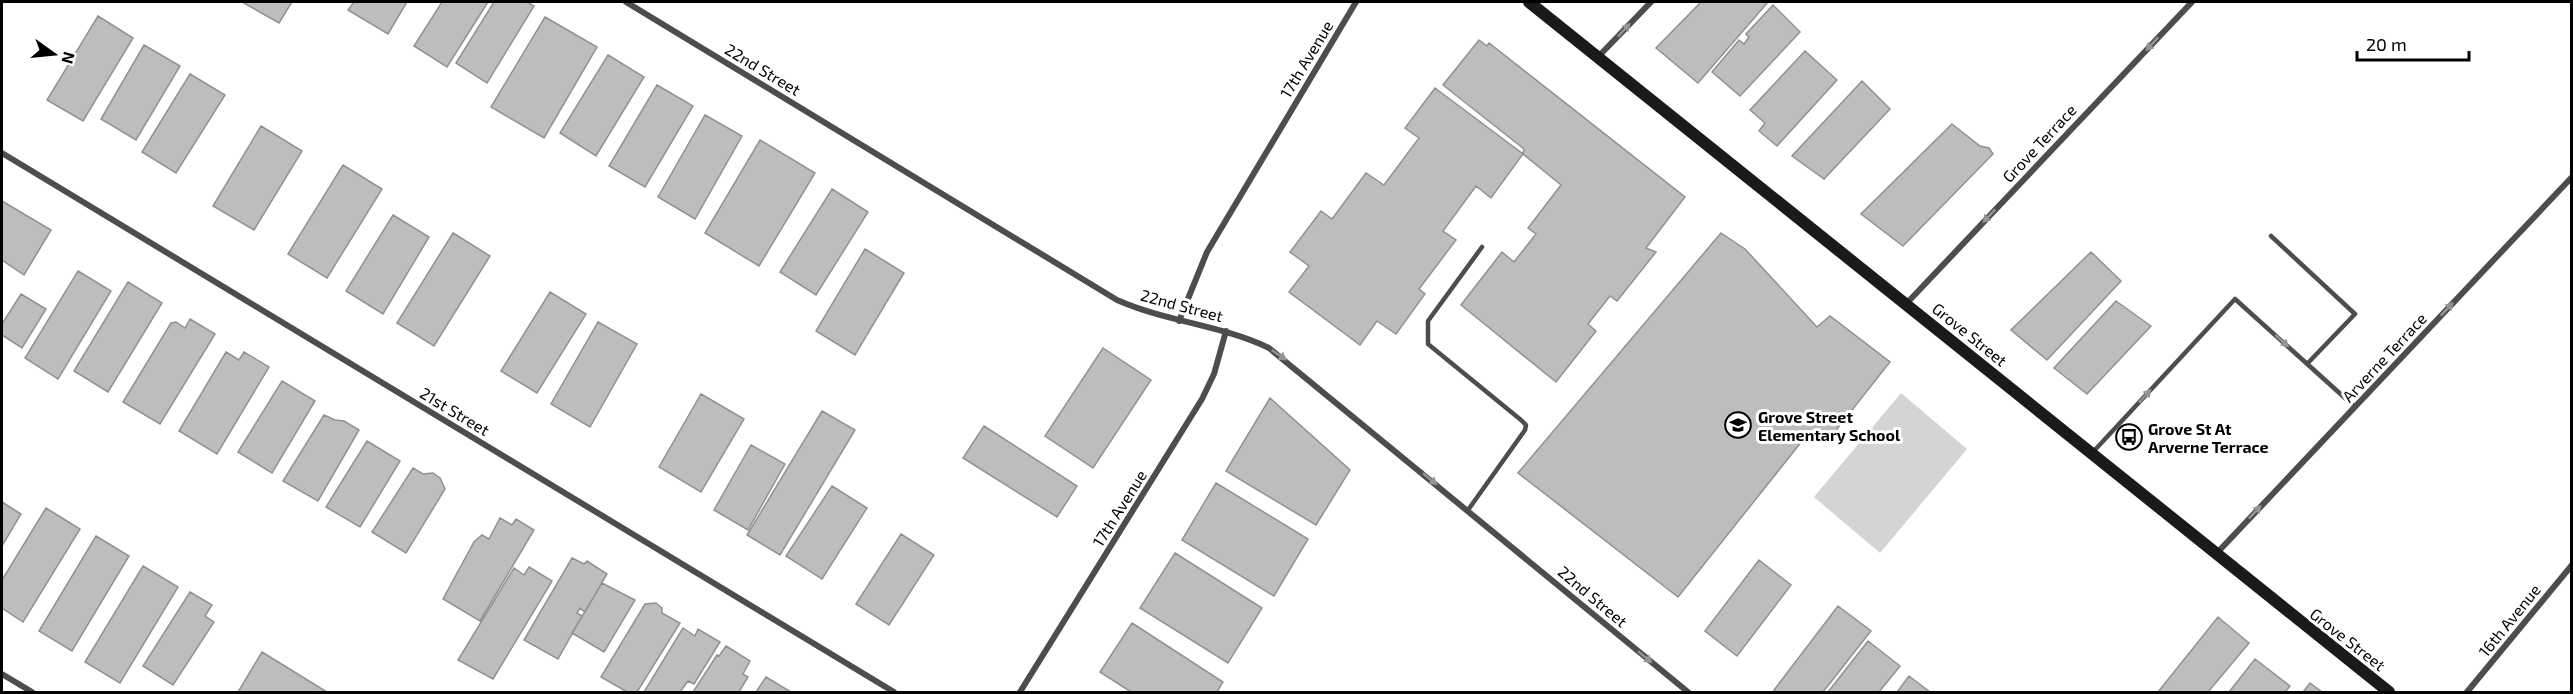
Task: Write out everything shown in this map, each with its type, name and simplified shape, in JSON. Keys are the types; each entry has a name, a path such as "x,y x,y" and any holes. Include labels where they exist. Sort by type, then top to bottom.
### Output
{"main road":[{"name":"Grove Street","path":"1528,2 1907,303 2215,555 2389,693"}],"street":[{"name":"22nd Street","path":"626,2 1118,300 1160,317 1226,331 1250,339 1287,361 1688,693"},
{"name":"17th Avenue","path":"1179,321 1207,252 1356,2"},
{"path":"1598,58 1651,2"},
{"name":"Grove Terrace","path":"1907,303 2192,2"},
{"name":"21st Street","path":"2,153 894,693"},
{"name":"Arverne Terrace","path":"2215,555 2571,177"},
{"name":"17th Avenue","path":"1020,693 1203,399 1214,374 1226,331"},
{"name":"16th Avenue","path":"2467,693 2571,565"},
{"path":"2,674 32,693"}],"lane":[{"path":"2271,236 2355,314 2307,364"},
{"path":"1468,510 1525,430 1526,424 1428,344 1426,337 1428,321 1482,246"},
{"path":"2091,454 2235,299 2355,407"}],"shaded area":[{"path":"1901,393 1967,449 1880,553 1814,497"}],"building":[{"path":"242,2 292,2 279,23"},
{"path":"354,2 407,2 388,34 348,10"},
{"path":"442,2 488,2 447,67 414,46"},
{"path":"494,2 527,2 534,6 487,83 456,63"},
{"path":"1701,2 1768,2 1698,83 1656,48"},
{"path":"1773,5 1800,32 1740,96 1712,72 1739,40 1744,44 1749,37 1746,34"},
{"path":"98,16 133,38 83,121 47,100"},
{"path":"545,17 597,47 544,138 491,107"},
{"path":"1479,40 1487,46 1489,43 1685,197 1646,248 1656,252 1617,301 1610,296 1588,324 1596,331 1556,382 1461,305 1502,252 1514,262 1536,234 1528,228 1561,185 1523,154 1524,149 1443,85"},
{"path":"144,45 180,66 136,140 101,119"},
{"path":"1805,51 1837,80 1777,146 1759,131 1765,123 1750,110"},
{"path":"608,55 644,77 596,156 560,133"},
{"path":"190,74 225,95 176,173 142,152"},
{"path":"1862,81 1890,109 1824,179 1792,156"},
{"path":"657,85 693,106 645,187 609,166"},
{"path":"1435,88 1523,154 1491,198 1476,186 1443,231 1456,240 1419,289 1425,294 1396,334 1377,321 1360,345 1289,292 1309,266 1290,252 1321,211 1332,219 1366,173 1384,185 1419,138 1405,128"},
{"path":"705,115 742,136 695,219 658,197"},
{"path":"1952,124 1980,146 1989,148 1993,154 1903,246 1861,214"},
{"path":"261,126 302,151 254,230 213,206"},
{"path":"760,140 815,173 759,266 705,233"},
{"path":"343,165 382,189 327,278 288,254"},
{"path":"832,189 868,212 816,295 780,272"},
{"path":"2,201 51,230 24,275 2,260"},
{"path":"393,215 429,237 383,314 346,291"},
{"path":"453,233 490,256 434,346 397,323"},
{"path":"1721,233 1745,249 1817,327 1830,316 1890,362 1826,443 1810,431 1678,597 1518,473"},
{"path":"865,249 904,273 855,355 816,331"},
{"path":"2091,252 2121,281 2047,360 2011,330"},
{"path":"78,271 111,291 58,379 25,358"},
{"path":"128,282 162,303 108,392 74,371"},
{"path":"550,292 586,314 537,393 501,371"},
{"path":"21,294 46,309 22,348 2,335 2,324"},
{"path":"2116,301 2151,326 2087,394 2054,368"},
{"path":"190,319 215,334 160,424 123,402 171,323 176,322 185,328"},
{"path":"598,322 637,344 590,427 551,404"},
{"path":"1103,348 1151,380 1093,468 1045,436"},
{"path":"226,352 239,360 244,352 269,367 217,454 179,431"},
{"path":"282,381 315,401 272,473 238,452"},
{"path":"701,394 744,419 701,492 659,467"},
{"path":"1270,398 1350,470 1316,525 1226,471"},
{"path":"822,411 855,430 780,555 747,535"},
{"path":"324,415 344,421 359,430 318,501 283,481"},
{"path":"984,426 1077,486 1057,517 963,458"},
{"path":"367,441 400,461 360,527 326,507"},
{"path":"751,445 785,464 748,530 714,510"},
{"path":"413,468 423,474 433,473 440,478 445,489 406,553 372,532"},
{"path":"1216,483 1308,539 1274,596 1182,540"},
{"path":"832,486 867,508 822,579 786,556"},
{"path":"2,502 21,514 2,546"},
{"path":"46,508 80,529 23,622 2,608 2,580"},
{"path":"500,518 512,525 516,519 534,530 480,621 443,599 474,542 482,535 489,539"},
{"path":"901,534 934,555 889,625 856,604"},
{"path":"96,536 129,556 72,651 39,631"},
{"path":"1175,553 1262,608 1228,663 1140,608"},
{"path":"572,558 584,564 587,561 607,574 585,612 580,608 577,613 582,616 558,659 524,640"},
{"path":"1759,560 1791,585 1737,656 1705,631"},
{"path":"143,566 178,587 120,683 85,662"},
{"path":"529,567 552,581 493,679 458,660 514,568 524,575"},
{"path":"602,583 635,600 604,652 572,633"},
{"path":"190,592 212,605 205,616 214,622 173,685 143,666"},
{"path":"656,603 662,608 662,613 680,623 637,692 627,692 601,677 645,604"},
{"path":"1838,606 1871,631 1823,692 1777,692 1774,690"},
{"path":"2218,617 2249,643 2208,692 2158,692"},
{"path":"1132,623 1223,682 1217,692 1131,692 1100,672"},
{"path":"683,628 695,636 698,629 720,642 694,684 688,681 680,692 644,692"},
{"path":"1868,641 1900,666 1879,692 1828,692"},
{"path":"726,646 750,661 743,674 748,677 739,692 693,692 717,655 719,656"},
{"path":"262,652 327,692 238,692"},
{"path":"2255,659 2290,686 2285,692 2229,692"},
{"path":"1909,676 1930,692 1897,692"},
{"path":"766,677 791,692 756,692"},
{"path":"2310,683 2322,692 2303,692"}],"place":[{"name":"Grove Street Elementary School","path":"1738,425"},
{"name":"Grove St At Arverne Terrace","path":"2129,437"}]}
